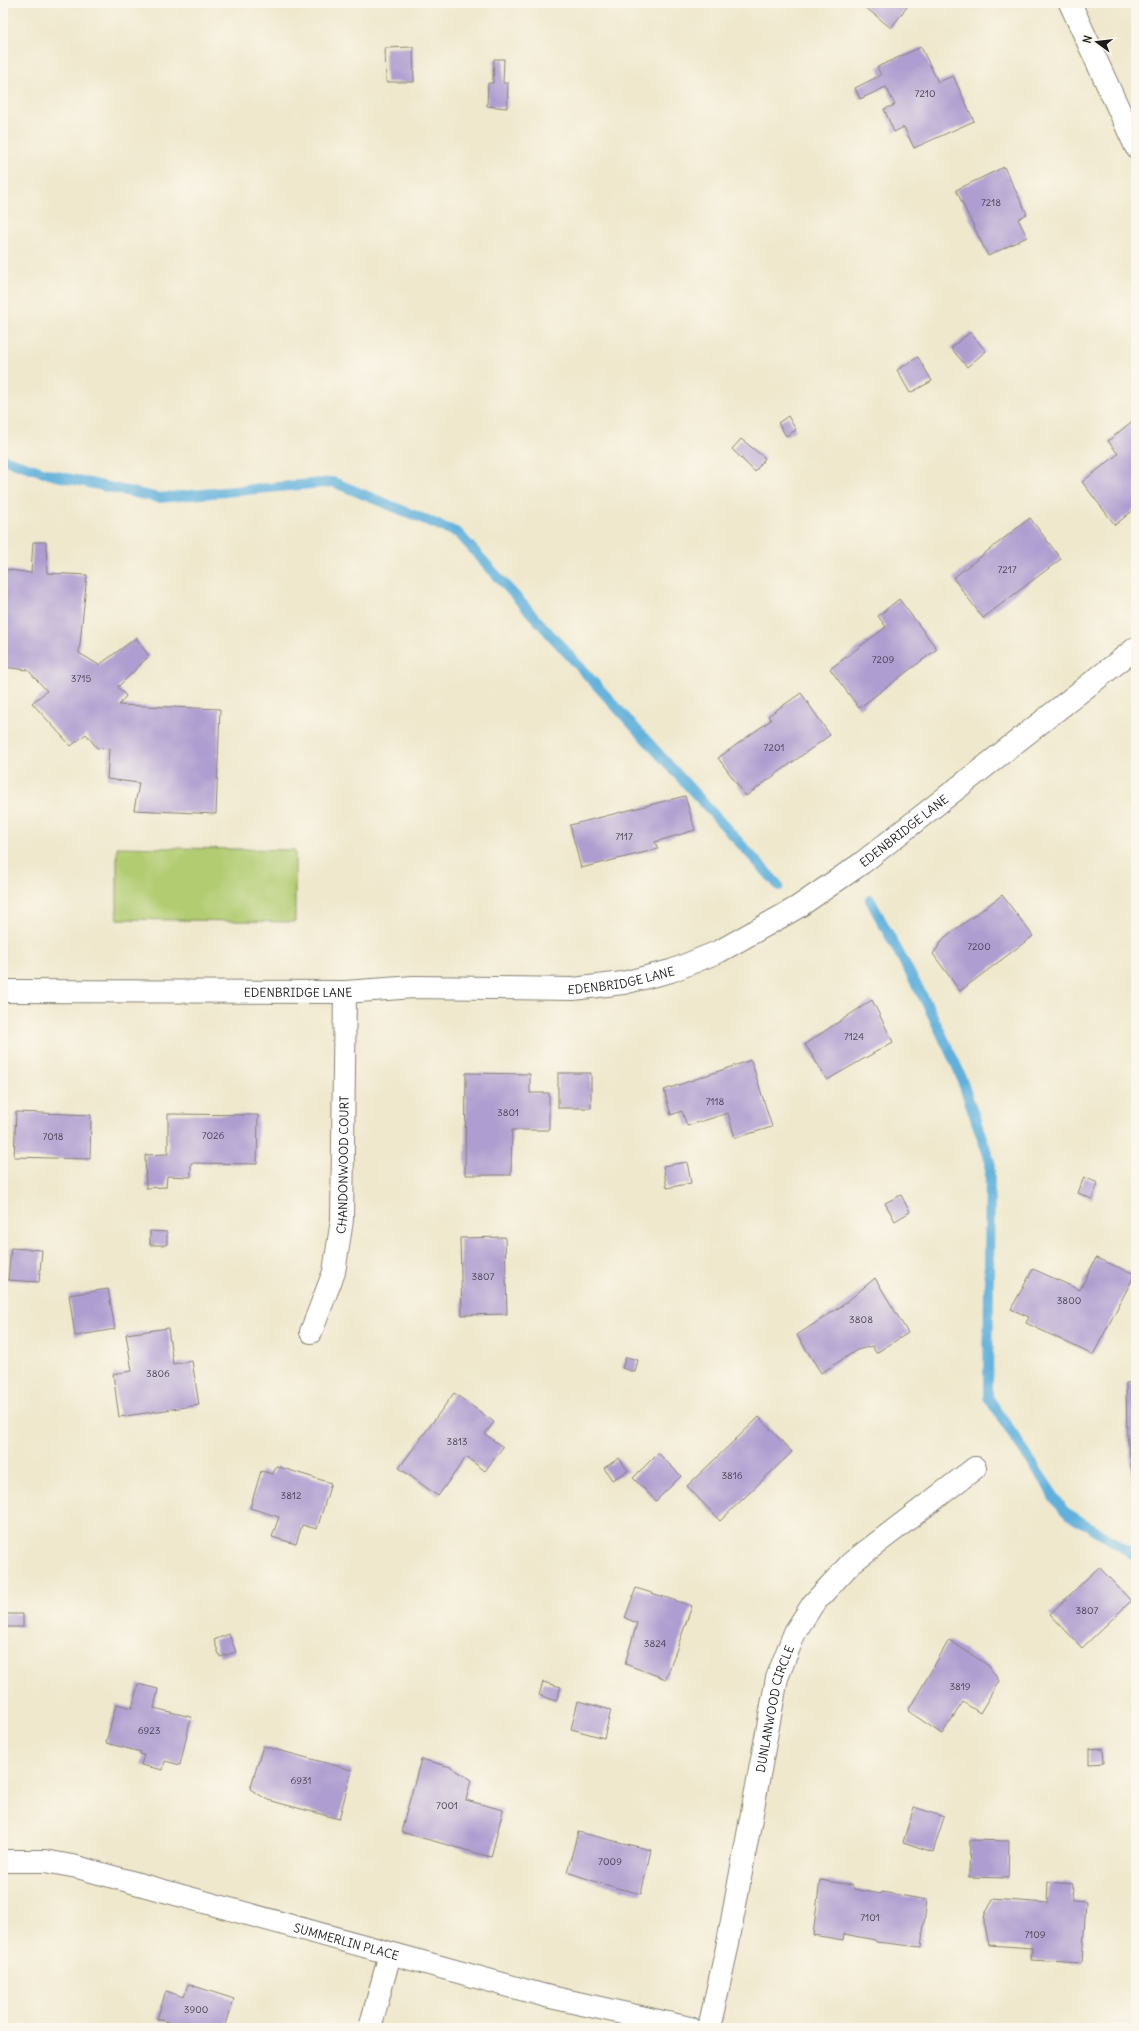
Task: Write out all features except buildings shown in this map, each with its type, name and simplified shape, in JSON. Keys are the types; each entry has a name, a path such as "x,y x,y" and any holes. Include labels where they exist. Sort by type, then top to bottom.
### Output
{"street":[{"path":"1070,3 1136,147"},
{"name":"EDENBRIDGE LANE","path":"3,991 345,992 414,987 573,989 623,983 671,971 720,951 798,907 862,863 1136,648"},
{"name":"CHANDONWOOD COURT","path":"311,1332 334,1272 342,1220 345,992"},
{"name":"DUNLANWOOD CIRCLE","path":"710,2028 727,1948 777,1678 795,1632 813,1604 851,1563 975,1468"},
{"name":"SUMMERLIN PLACE","path":"3,1861 45,1861 77,1867 546,1996 690,2028"},
{"path":"370,2028 390,1954"}],"green space":[{"path":"117,847 295,850 295,922 117,919"}],"waterway":[{"path":"3,459 52,475 159,498 333,482 458,533 779,886"},
{"path":"870,900 928,1006 958,1069 990,1161 988,1397 1064,1511 1136,1556"}]}
